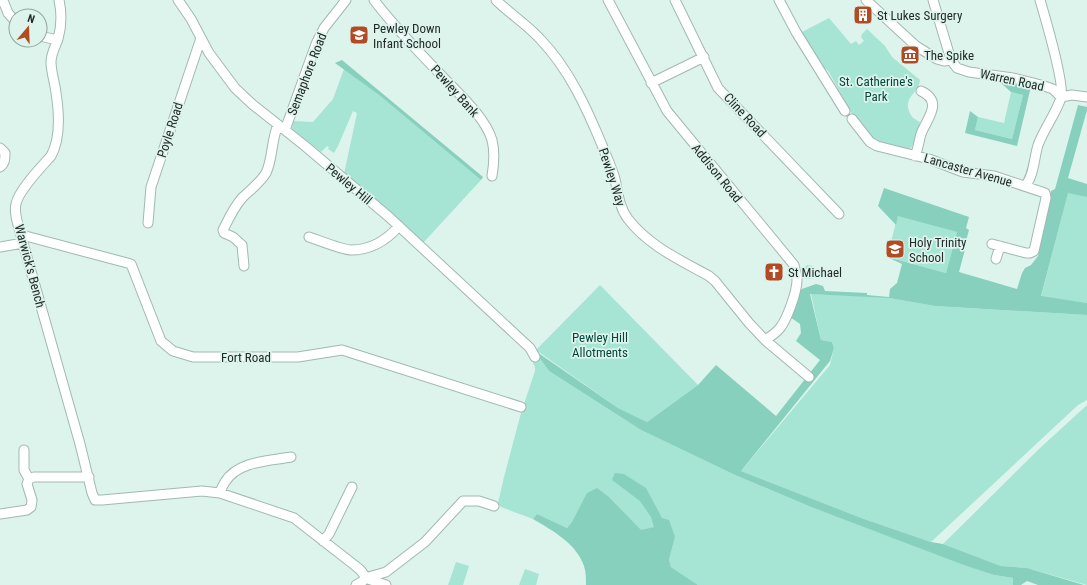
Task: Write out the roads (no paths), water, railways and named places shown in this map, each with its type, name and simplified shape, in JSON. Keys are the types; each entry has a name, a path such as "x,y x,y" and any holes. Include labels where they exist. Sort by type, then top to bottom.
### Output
{"street":[{"name":"Warwick's Bench","path":"59,0 62,16 61,28 52,51 51,62 56,92 58,119 57,142 51,156 20,194 16,204 17,220 89,477 92,493 95,500 145,497 202,491 220,493"},
{"name":"Pewley Hill","path":"178,0 191,19 220,69 235,88 399,226 530,348 535,357"},
{"name":"Semaphore Road","path":"244,266 242,245 233,237 224,233 224,230 241,199 263,177 270,164 275,134 281,128 316,44 324,28 346,0"},
{"name":"Pewley Bank","path":"374,0 386,16 481,119 491,138 493,146 494,154 492,176"},
{"name":"Pewley Way","path":"496,0 534,32 568,76 602,145 615,179 622,209 627,218 641,234 664,251 709,276 715,281 749,323 765,340 809,377"},
{"name":"Addison Road","path":"608,0 667,111 794,265 797,282 789,309 781,327 777,332 765,340"},
{"name":"Cline Road","path":"675,0 718,88 838,214"},
{"path":"779,0 796,32 845,111"},
{"name":"Warren Road","path":"866,0 916,46 936,59 944,61 951,60 955,66 961,70 1042,85 1053,89 1061,97 1087,97"},
{"path":"933,0 951,60"},
{"path":"1040,0 1051,39 1061,87 1061,97"},
{"path":"0,1 4,3 8,13"},
{"path":"48,38 57,40"},
{"name":"Poyle Road","path":"148,223 151,187 201,38"},
{"path":"651,83 704,57"},
{"path":"915,156 921,135 933,109 929,96 921,91"},
{"name":"Lancaster Avenue","path":"852,119 870,142 876,146 939,163 957,170 994,176 1025,186 1028,181 1041,139 1061,97"},
{"path":"0,148 5,153 4,164 0,167"},
{"path":"996,259 996,245 1026,253 1034,251 1046,196 1043,192 1025,186"},
{"path":"309,237 349,250 373,246 389,237 399,226"},
{"path":"0,247 23,239"},
{"name":"Fort Road","path":"23,239 131,264 161,341 174,351 193,357 299,357 342,350 520,407"},
{"path":"0,514 27,510 31,507 32,500 28,484 29,479 24,470 24,450"},
{"path":"291,457 248,465 238,470 225,482 220,493 294,518 362,571 365,578"},
{"path":"29,479 34,477 89,477"},
{"path":"323,541 329,534 352,487"},
{"path":"356,585 365,578 386,572 425,542 464,501 479,501 494,506"},
{"path":"365,578 386,585"}],"place":[{"name":"St Lukes Surgery","path":"863,15"},
{"name":"Pewley Down Infant School","path":"359,35"},
{"name":"The Spike","path":"910,55"},
{"name":"Holy Trinity School","path":"895,249"},
{"name":"St Michael","path":"774,272"}],"park label":[{"name":"St. Catherine's Park","path":"876,88"},
{"name":"Pewley Hill Allotments","path":"600,344"}]}
